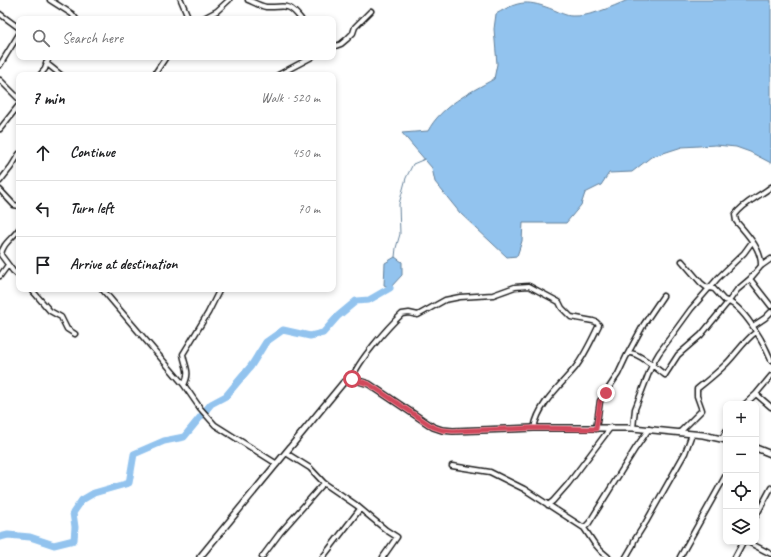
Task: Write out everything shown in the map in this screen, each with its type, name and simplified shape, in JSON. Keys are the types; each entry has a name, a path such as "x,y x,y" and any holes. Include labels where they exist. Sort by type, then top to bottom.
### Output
{"street":[{"path":"50,0 74,16"},
{"path":"181,0 188,16"},
{"path":"208,16 217,11 229,0"},
{"path":"248,0 265,7 288,7 293,9 299,16"},
{"path":"336,44 347,39 355,27 372,11"},
{"path":"0,14 16,26"},
{"path":"1,62 16,39"},
{"path":"42,72 48,60"},
{"path":"156,72 164,60"},
{"path":"284,72 306,60"},
{"path":"46,63 57,72"},
{"path":"0,80 16,96"},
{"path":"0,129 16,109"},
{"path":"0,181 16,158"},
{"path":"761,266 759,253 736,220 735,215 747,204 771,187"},
{"path":"0,190 16,205"},
{"path":"16,232 1,250 1,255 16,273"},
{"path":"633,428 635,409 652,365 659,353 691,309 718,278 744,253 752,242"},
{"path":"629,353 640,356 665,375 674,364 678,355 701,335 737,290 750,279 761,266 771,259"},
{"path":"682,261 701,283 706,287 714,289 724,300 729,301 739,309 753,326 771,360"},
{"path":"0,276 8,265"},
{"path":"750,279 771,306"},
{"path":"352,379 363,358 402,314 409,312 418,315 445,300 460,297 493,295 515,287 529,286 559,302 562,308 571,317 593,321 599,325 586,351 541,410 536,419 534,428"},
{"path":"34,292 50,311 61,317 66,328 75,334"},
{"path":"105,292 184,385 200,408 215,425 277,464"},
{"path":"184,385 188,378 183,354 208,313 218,292"},
{"path":"596,429 600,401 618,374 644,324 663,296"},
{"path":"753,326 771,312"},
{"path":"680,432 702,410 697,396 697,389 725,365 741,348 747,338 756,332"},
{"path":"748,401 771,376"},
{"path":"200,557 343,383 352,379 369,384 433,427 442,430 453,431 534,428 596,429 611,427 680,432 723,440"},
{"path":"756,394 771,407"},
{"path":"548,505 568,484 611,427"},
{"path":"584,528 589,523 649,429"},
{"path":"626,557 685,453 692,434"},
{"path":"759,449 771,454"},
{"path":"286,453 310,468 324,483 356,505 386,530 397,537 384,557"},
{"path":"452,466 490,472 524,489 584,528 594,543 608,557"},
{"path":"680,557 723,481"},
{"path":"262,557 280,533 324,483"},
{"path":"759,510 771,488"},
{"path":"323,557 360,509"},
{"path":"736,557 742,545"},
{"path":"754,545 771,554"}],"water":[{"path":"628,0 771,0 771,163 750,152 736,147 716,145 682,147 651,157 632,172 609,173 601,185 585,193 581,205 566,223 523,223 522,241 517,256 507,257 460,213 435,182 432,168 402,133 428,131 440,114 448,107 494,79 497,64 494,29 496,14 504,9 518,4 531,3 567,15 579,16 600,11"},
{"path":"395,257 402,262 402,275 390,288 384,285 385,263"}],"waterway":[{"path":"395,257 400,234 399,204 406,178 413,164 425,159"},
{"path":"0,537 8,535 30,537 54,545 74,540 75,527 73,513 82,500 94,493 129,483 134,454 164,441 184,437 211,404 226,396 251,366 266,342 283,330 310,336 323,333 338,316 356,301 369,300 390,288"}],"route":[{"path":"352,379 369,384 433,427 453,431 534,428 596,429 596,420 600,401 606,393"}]}
